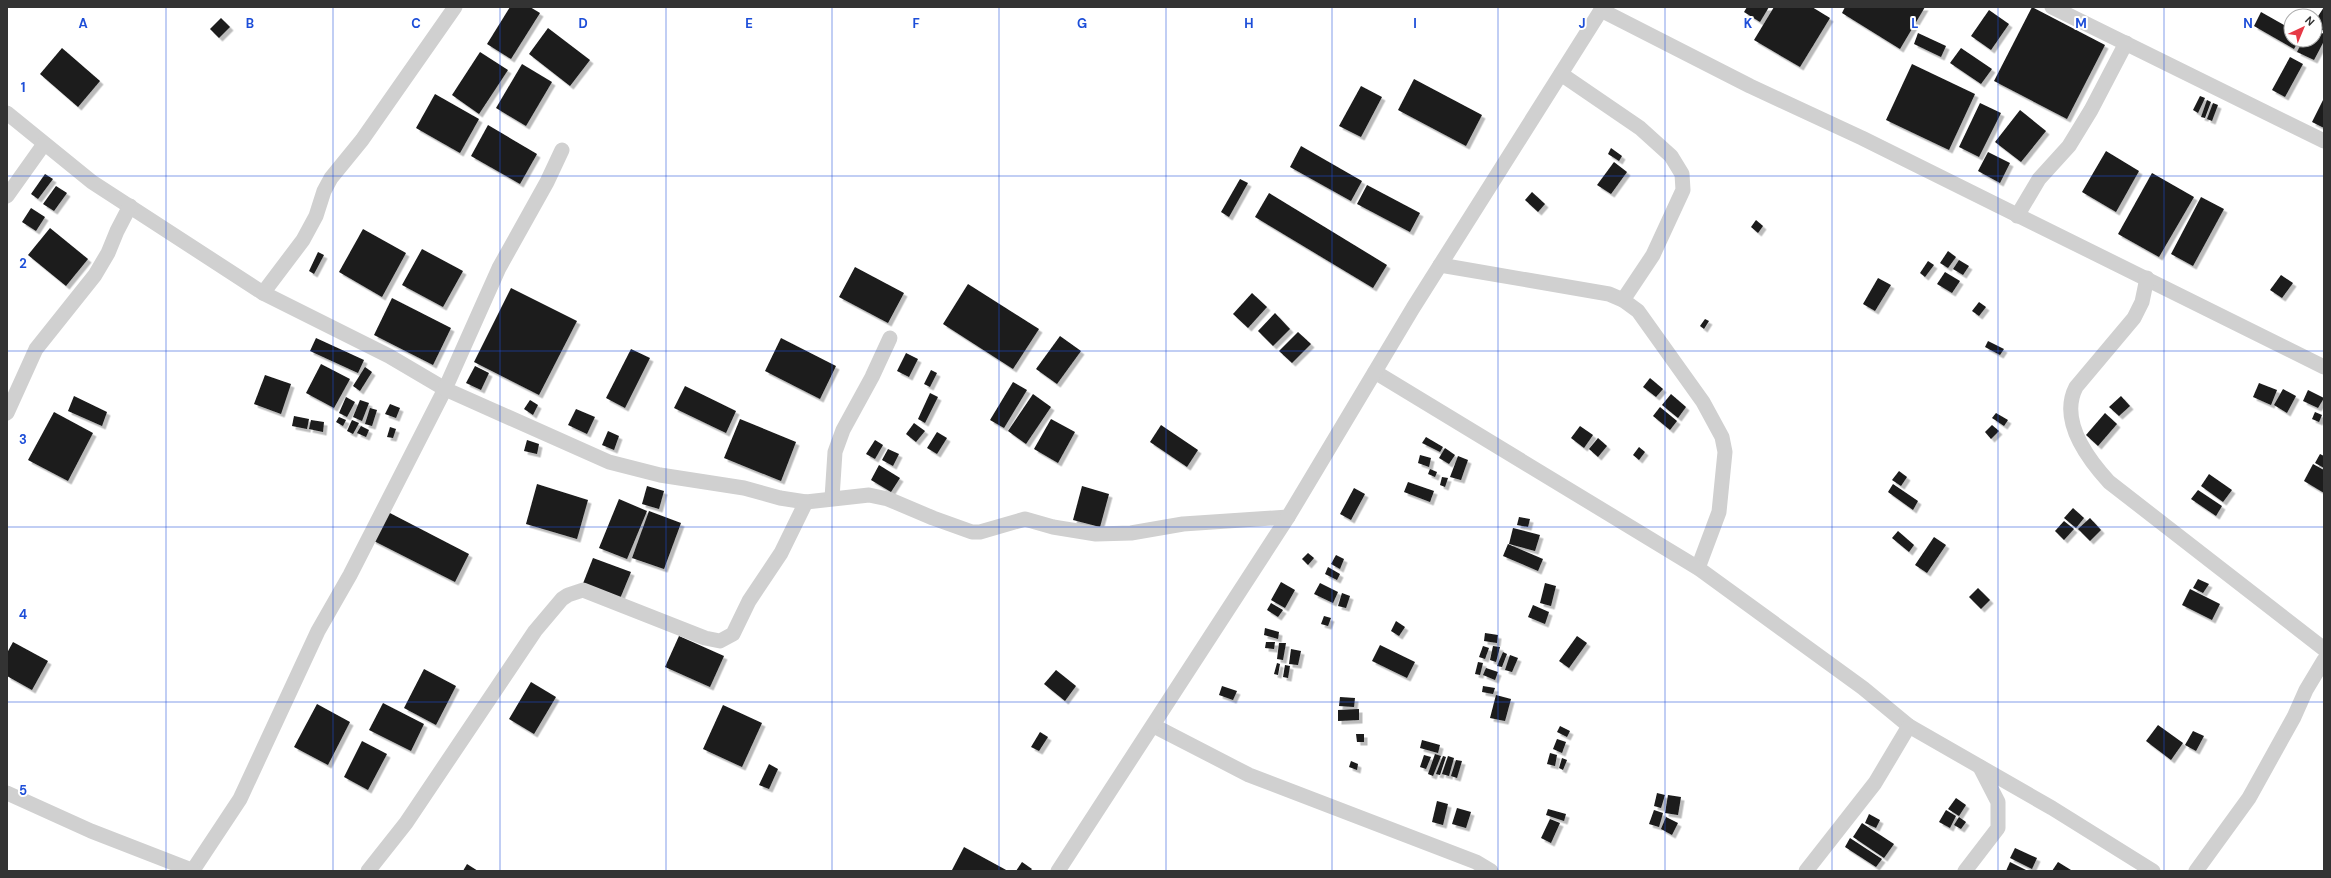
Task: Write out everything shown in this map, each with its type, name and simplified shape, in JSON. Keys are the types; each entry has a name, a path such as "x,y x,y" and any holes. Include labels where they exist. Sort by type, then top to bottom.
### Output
{"street":[{"path":"263,292 303,240 316,216 324,191 331,178 362,140 455,7"},
{"path":"2052,7 2324,141"},
{"path":"1058,871 1154,726 1288,517 1440,265 1602,8 1750,86 1862,138 2324,367"},
{"path":"2017,216 2039,179 2069,146 2091,110 2126,43"},
{"path":"1561,74 1640,128 1671,156 1682,174 1683,190 1653,255 1623,300"},
{"path":"7,113 92,182 263,292 389,356 445,389 609,462 660,475 744,488 780,498 806,502 869,495 888,499 933,518 972,532 980,532 1025,519 1066,530 1096,534 1131,533 1183,524 1288,517"},
{"path":"7,196 44,144"},
{"path":"7,793 91,831 194,871 240,799 285,706 318,631 350,575 445,389 499,268 548,182 562,150"},
{"path":"7,413 36,349 95,275 108,254 117,231 130,206"},
{"path":"1440,265 1589,290 1623,300 1638,311 1703,402 1722,437 1725,452 1719,512 1698,568"},
{"path":"2147,278 2142,302 2134,318 2076,387 2070,398 2070,413 2077,435 2092,464 2109,482 2324,649"},
{"path":"832,498 835,452 843,430 872,377 890,338"},
{"path":"1375,372 1698,568 1863,688 1909,726 2052,808 2153,871"},
{"path":"368,871 406,823 535,631 562,599 568,595 583,590 705,638 720,641 727,639 736,630 749,601 781,553 806,502"},
{"path":"2196,871 2249,798 2294,717 2306,690 2324,660"},
{"path":"1154,726 1249,774 1474,867 1491,871"},
{"path":"1806,871 1875,783 1909,726"},
{"path":"1964,871 1998,828 1998,802 1980,767"}],"building":[{"path":"510,7 530,7 540,13 511,59 487,44"},
{"path":"1747,7 1769,7 1760,22 1744,12"},
{"path":"1774,7 1812,7 1830,18 1800,67 1754,40"},
{"path":"1845,7 1925,7 1900,49 1842,13"},
{"path":"2032,7 2105,45 2067,119 1994,81"},
{"path":"2324,7 2324,31 2323,30"},
{"path":"1989,10 2009,24 1991,50 1971,36"},
{"path":"2261,12 2283,24 2283,43 2254,26"},
{"path":"221,18 230,27 219,38 210,29"},
{"path":"548,28 590,60 570,86 529,54"},
{"path":"1918,33 1946,46 1941,57 1914,44"},
{"path":"62,48 100,81 78,107 40,74"},
{"path":"1961,48 1992,69 1981,84 1950,63"},
{"path":"2299,48 2320,48 2314,60 2297,52"},
{"path":"480,52 508,70 479,114 452,95"},
{"path":"2290,57 2303,64 2285,97 2272,90"},
{"path":"522,64 552,82 526,126 496,108"},
{"path":"1912,64 1975,94 1949,150 1886,120"},
{"path":"1414,79 1482,115 1466,146 1398,110"},
{"path":"1361,86 1382,97 1361,137 1339,126"},
{"path":"435,94 479,119 460,153 416,128"},
{"path":"2200,96 2205,98 2198,113 2193,110"},
{"path":"2324,98 2324,128 2312,122"},
{"path":"2207,100 2211,102 2205,118 2201,117"},
{"path":"1980,103 2001,113 1979,157 1959,147"},
{"path":"2213,103 2218,105 2212,121 2207,119"},
{"path":"2020,110 2046,131 2021,162 1995,142"},
{"path":"488,125 537,154 520,184 471,156"},
{"path":"1301,146 1362,181 1351,201 1290,167"},
{"path":"1611,148 1622,156 1619,161 1608,154"},
{"path":"2106,151 2139,171 2116,212 2082,192"},
{"path":"1988,152 2010,163 2000,183 1978,171"},
{"path":"1614,162 1627,172 1611,194 1597,185"},
{"path":"2152,173 2194,197 2159,257 2118,234"},
{"path":"45,174 53,179 38,199 31,194"},
{"path":"1240,179 1248,183 1229,217 1221,212"},
{"path":"1367,185 1420,213 1410,232 1357,204"},
{"path":"56,186 67,193 54,211 43,204"},
{"path":"1532,192 1545,204 1538,212 1525,200"},
{"path":"1269,193 1387,265 1373,288 1255,217"},
{"path":"2201,197 2224,209 2193,266 2171,254"},
{"path":"31,208 45,217 36,231 22,222"},
{"path":"1756,220 1763,226 1758,233 1751,227"},
{"path":"50,228 88,259 66,286 28,255"},
{"path":"363,229 406,253 382,297 339,272"},
{"path":"422,249 463,271 443,307 402,285"},
{"path":"1948,251 1956,257 1948,268 1940,263"},
{"path":"318,252 324,255 314,274 309,271"},
{"path":"1959,260 1969,266 1963,275 1953,269"},
{"path":"1928,261 1934,265 1925,277 1920,273"},
{"path":"855,267 904,293 888,323 839,297"},
{"path":"1945,272 1960,281 1952,293 1937,284"},
{"path":"2281,275 2293,283 2282,298 2270,290"},
{"path":"1878,278 1891,285 1875,311 1863,304"},
{"path":"968,284 1039,329 1013,369 943,324"},
{"path":"511,288 577,321 539,395 474,362"},
{"path":"1252,293 1267,307 1248,328 1233,314"},
{"path":"392,298 451,328 433,365 374,335"},
{"path":"1979,302 1986,307 1979,316 1972,311"},
{"path":"1275,313 1290,329 1273,346 1258,331"},
{"path":"1705,319 1709,321 1704,329 1700,326"},
{"path":"1298,332 1311,344 1292,363 1279,351"},
{"path":"1060,336 1081,351 1057,384 1036,369"},
{"path":"316,338 364,360 358,373 310,351"},
{"path":"781,338 836,366 820,399 765,371"},
{"path":"1988,341 2004,349 2000,355 1985,347"},
{"path":"631,349 650,358 625,408 606,398"},
{"path":"906,353 918,359 909,377 897,371"},
{"path":"321,364 350,379 334,408 306,393"},
{"path":"475,366 489,373 481,390 466,383"},
{"path":"365,367 372,372 360,391 353,386"},
{"path":"931,370 937,373 930,387 924,384"},
{"path":"265,375 291,384 281,414 254,404"},
{"path":"1650,378 1663,389 1656,397 1643,387"},
{"path":"1013,382 1027,390 1004,428 990,420"},
{"path":"2259,383 2277,390 2271,405 2253,397"},
{"path":"685,386 736,411 726,433 674,408"},
{"path":"2283,389 2296,396 2287,413 2274,405"},
{"path":"2308,390 2324,398 2318,408 2303,401"},
{"path":"930,393 938,397 925,423 918,419"},
{"path":"1033,394 1051,407 1026,444 1008,431"},
{"path":"1671,394 1686,407 1678,418 1662,405"},
{"path":"74,396 107,412 102,426 68,411"},
{"path":"2121,396 2130,406 2119,416 2109,407"},
{"path":"346,397 355,402 347,417 339,413"},
{"path":"360,400 369,403 362,421 353,417"},
{"path":"530,400 538,405 533,415 524,409"},
{"path":"390,404 400,408 396,418 385,414"},
{"path":"1660,407 1677,421 1670,430 1653,416"},
{"path":"370,408 377,410 372,426 365,424"},
{"path":"576,409 595,417 587,434 568,425"},
{"path":"54,412 93,433 68,481 28,460"},
{"path":"2315,412 2322,415 2319,422 2312,419"},
{"path":"1996,413 2008,420 2004,426 1992,418"},
{"path":"2105,413 2117,424 2098,446 2086,435"},
{"path":"294,416 309,419 307,429 292,426"},
{"path":"339,417 346,420 343,426 336,422"},
{"path":"740,419 796,442 781,481 724,458"},
{"path":"1051,419 1075,432 1058,463 1034,449"},
{"path":"311,420 324,422 323,432 309,429"},
{"path":"352,420 359,423 353,434 347,431"},
{"path":"914,423 925,431 916,442 906,434"},
{"path":"1161,425 1198,450 1187,467 1150,442"},
{"path":"1992,425 1999,431 1991,439 1985,432"},
{"path":"361,426 369,430 366,437 357,433"},
{"path":"1580,426 1593,435 1584,448 1571,438"},
{"path":"390,427 396,429 393,438 387,437"},
{"path":"608,431 619,436 614,450 602,445"},
{"path":"937,432 947,438 937,454 927,448"},
{"path":"1426,437 1443,447 1440,452 1422,443"},
{"path":"1598,438 1607,446 1598,457 1589,449"},
{"path":"527,440 539,444 537,454 524,451"},
{"path":"875,440 883,445 875,459 866,454"},
{"path":"1639,447 1645,452 1639,460 1633,455"},
{"path":"1445,448 1455,455 1449,464 1439,458"},
{"path":"888,449 899,454 893,466 882,460"},
{"path":"2320,454 2324,456 2324,468 2315,463"},
{"path":"1420,455 1431,458 1429,467 1418,463"},
{"path":"1458,456 1468,460 1461,480 1450,477"},
{"path":"2313,464 2324,470 2324,493 2304,481"},
{"path":"879,465 900,478 891,492 871,480"},
{"path":"1430,469 1437,472 1435,477 1428,474"},
{"path":"1899,471 1907,477 1901,486 1892,480"},
{"path":"2209,474 2232,490 2223,502 2201,486"},
{"path":"1442,477 1448,478 1445,487 1440,485"},
{"path":"1408,482 1434,491 1430,502 1404,492"},
{"path":"537,484 588,500 577,539 526,524"},
{"path":"1893,484 1918,501 1913,510 1888,492"},
{"path":"647,486 664,491 659,509 642,504"},
{"path":"1082,486 1109,494 1100,527 1073,520"},
{"path":"1354,488 1365,494 1351,520 1340,514"},
{"path":"2198,490 2222,506 2216,516 2191,499"},
{"path":"619,499 647,511 627,559 599,548"},
{"path":"2073,508 2084,518 2076,528 2064,518"},
{"path":"386,511 469,554 455,582 372,540"},
{"path":"649,511 681,523 664,569 632,558"},
{"path":"1519,517 1530,519 1528,527 1517,525"},
{"path":"2090,518 2101,530 2090,541 2078,529"},
{"path":"2064,521 2074,529 2064,540 2055,531"},
{"path":"1513,528 1540,535 1535,551 1509,544"},
{"path":"1898,531 1914,545 1909,552 1892,538"},
{"path":"1934,537 1946,545 1927,573 1915,565"},
{"path":"1508,544 1543,559 1538,571 1503,556"},
{"path":"1308,553 1314,558 1308,565 1302,559"},
{"path":"1336,555 1344,559 1340,569 1331,564"},
{"path":"593,558 631,572 619,601 582,586"},
{"path":"1328,567 1340,574 1337,580 1325,574"},
{"path":"2198,579 2209,584 2203,593 2193,588"},
{"path":"1281,582 1295,590 1285,608 1271,600"},
{"path":"1320,583 1338,592 1333,603 1314,594"},
{"path":"1545,583 1556,586 1551,606 1540,603"},
{"path":"1978,588 1990,600 1981,609 1969,597"},
{"path":"2190,589 2220,604 2212,620 2182,605"},
{"path":"1342,593 1350,596 1346,608 1338,606"},
{"path":"1271,603 1283,610 1278,617 1267,610"},
{"path":"1533,605 1549,612 1545,624 1528,617"},
{"path":"1324,616 1331,618 1328,626 1321,624"},
{"path":"1396,621 1405,627 1399,636 1391,631"},
{"path":"1265,628 1279,632 1278,639 1264,635"},
{"path":"1485,633 1498,635 1497,643 1484,641"},
{"path":"679,636 724,656 710,687 665,667"},
{"path":"1577,636 1587,643 1569,668 1559,661"},
{"path":"13,642 48,661 32,690 7,676 7,653"},
{"path":"1266,642 1275,642 1274,649 1265,648"},
{"path":"1279,643 1286,643 1283,660 1277,659"},
{"path":"1380,645 1415,662 1407,678 1372,661"},
{"path":"1483,646 1489,648 1485,659 1479,657"},
{"path":"1493,646 1500,647 1496,662 1490,660"},
{"path":"1291,649 1301,651 1298,665 1289,664"},
{"path":"1503,652 1507,654 1502,667 1497,666"},
{"path":"1510,655 1518,658 1512,672 1505,670"},
{"path":"1478,662 1483,663 1480,675 1475,674"},
{"path":"1277,663 1280,664 1278,675 1274,674"},
{"path":"1285,665 1290,666 1288,678 1283,677"},
{"path":"1486,668 1498,672 1495,680 1483,675"},
{"path":"424,669 456,686 436,725 404,708"},
{"path":"1056,670 1076,686 1065,701 1044,684"},
{"path":"531,682 556,697 534,734 509,719"},
{"path":"1222,686 1237,691 1233,700 1219,695"},
{"path":"1483,686 1495,688 1493,694 1482,692"},
{"path":"1496,695 1511,699 1505,721 1490,718"},
{"path":"1340,697 1355,698 1354,707 1339,706"},
{"path":"383,703 424,724 411,751 369,730"},
{"path":"317,704 350,722 328,765 294,747"},
{"path":"723,705 762,723 742,767 703,749"},
{"path":"1359,709 1359,720 1338,721 1338,710"},
{"path":"2158,725 2183,743 2171,760 2146,741"},
{"path":"1560,726 1570,731 1567,737 1557,732"},
{"path":"2193,731 2204,736 2196,751 2185,745"},
{"path":"1040,732 1048,737 1039,751 1031,747"},
{"path":"1356,734 1364,734 1364,742 1357,742"},
{"path":"1557,739 1566,742 1562,753 1553,749"},
{"path":"1422,740 1440,745 1438,753 1420,748"},
{"path":"362,741 387,754 368,790 344,777"},
{"path":"1550,753 1557,755 1555,766 1547,764"},
{"path":"1435,754 1441,756 1433,776 1428,774"},
{"path":"1424,755 1431,757 1426,769 1420,767"},
{"path":"1443,756 1446,757 1440,775 1436,774"},
{"path":"1448,756 1454,758 1449,776 1442,774"},
{"path":"1562,758 1567,760 1563,770 1559,768"},
{"path":"1456,760 1462,761 1457,778 1451,776"},
{"path":"1351,761 1358,764 1357,770 1349,767"},
{"path":"769,764 778,769 769,789 759,785"},
{"path":"1657,793 1665,795 1661,808 1654,806"},
{"path":"1668,795 1681,797 1678,815 1665,813"},
{"path":"1956,798 1966,805 1959,816 1948,809"},
{"path":"1437,801 1448,804 1443,825 1432,822"},
{"path":"1457,808 1471,812 1466,828 1452,824"},
{"path":"1548,809 1566,814 1564,821 1546,815"},
{"path":"1654,810 1663,813 1659,827 1649,824"},
{"path":"1946,810 1956,816 1950,828 1939,822"},
{"path":"1869,814 1880,820 1876,828 1865,823"},
{"path":"1666,817 1678,823 1672,835 1661,829"},
{"path":"1959,817 1966,822 1961,829 1954,825"},
{"path":"1550,819 1560,823 1551,843 1541,838"},
{"path":"1862,823 1894,844 1884,858 1853,837"},
{"path":"1850,838 1882,859 1876,867 1845,847"},
{"path":"964,847 1008,871 952,870"},
{"path":"2015,848 2037,858 2032,869 2010,858"},
{"path":"1022,862 1032,869 1030,871 1016,871"},
{"path":"2010,862 2028,871 2006,871"},
{"path":"2058,862 2071,870 2052,871"},
{"path":"467,864 478,871 463,871"}]}
